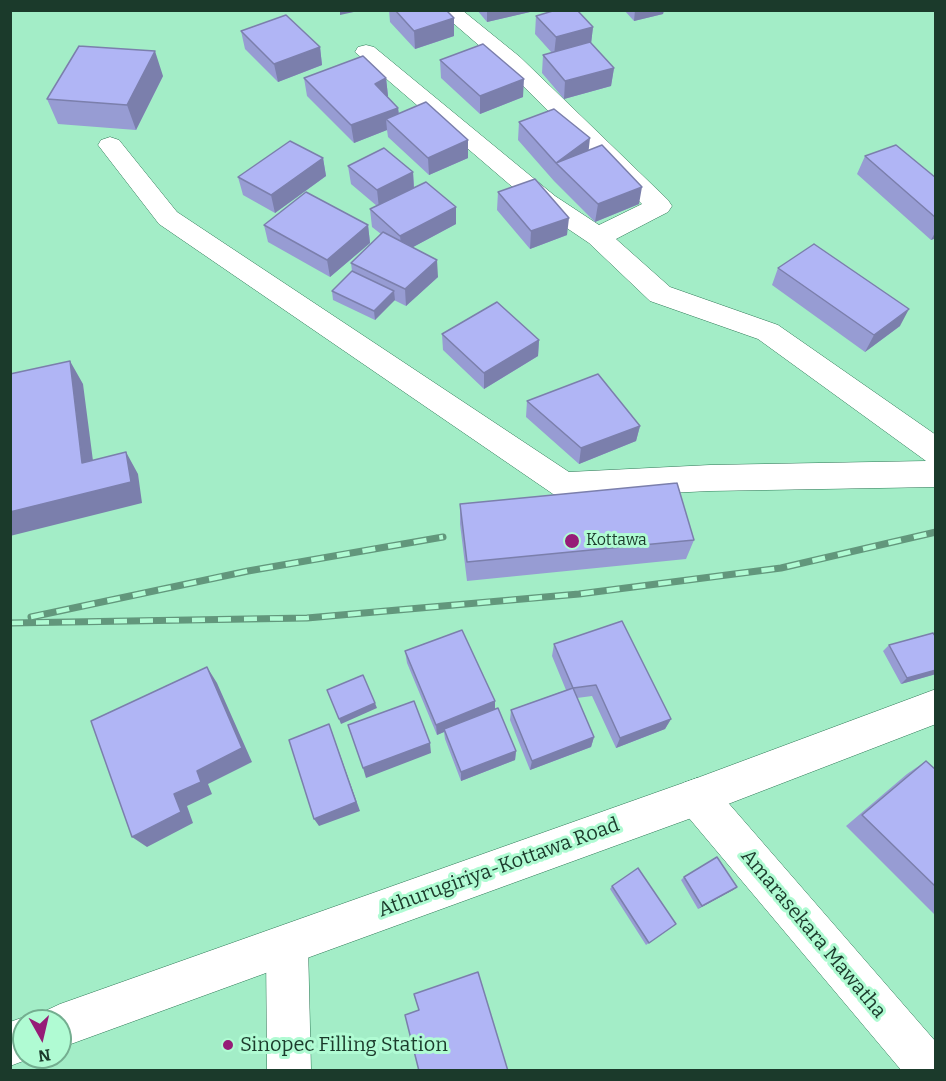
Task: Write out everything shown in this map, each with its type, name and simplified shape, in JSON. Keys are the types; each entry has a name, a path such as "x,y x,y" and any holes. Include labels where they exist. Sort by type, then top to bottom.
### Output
{"street":[{"path":"448,10 512,62 659,206 598,237"},
{"path":"366,52 546,202 598,237 660,294 768,332 936,452"},
{"path":"110,145 168,218 564,485 710,478 936,474"},
{"name":"Athurugiriya-Kottawa Road","path":"72,1022 697,797 936,706"},
{"name":"Amarasekara Mawatha","path":"697,797 930,1071"},
{"path":"287,945 289,1071"}],"building":[{"path":"395,10 446,10 454,18 414,31"},
{"path":"556,10 577,10 593,27 556,37 536,16"},
{"path":"286,15 320,47 274,64 241,31"},
{"path":"590,42 614,68 565,81 543,55"},
{"path":"483,44 524,79 480,96 440,60"},
{"path":"79,46 155,51 127,105 47,99"},
{"path":"363,56 386,78 375,84 398,108 351,125 304,78"},
{"path":"426,102 468,140 428,158 386,119"},
{"path":"554,109 590,138 556,163 519,122"},
{"path":"290,141 323,158 271,195 238,177"},
{"path":"602,145 642,187 598,204 556,163"},
{"path":"896,145 936,178 936,218 865,156"},
{"path":"384,148 413,172 377,190 348,166"},
{"path":"535,179 569,218 531,231 498,192"},
{"path":"426,182 456,207 400,236 370,209"},
{"path":"306,192 368,225 327,260 264,225"},
{"path":"383,232 437,260 405,289 351,263"},
{"path":"814,244 909,309 874,335 778,268"},
{"path":"352,271 394,291 374,311 332,291"},
{"path":"497,302 539,340 484,373 442,334"},
{"path":"70,361 82,463 126,452 131,482 10,512 10,374"},
{"path":"598,374 640,426 581,448 527,401"},
{"name":"Kottawa","path":"677,483 694,540 467,562 460,504"},
{"path":"622,621 671,719 620,738 596,685 573,688 554,644"},
{"path":"462,630 495,701 436,725 405,651"},
{"path":"933,633 936,637 936,670 907,678 889,645"},
{"path":"207,667 242,748 197,771 201,782 174,794 181,812 132,837 91,721"},
{"path":"363,675 375,703 339,719 327,690"},
{"path":"573,688 594,737 532,761 511,710"},
{"path":"414,701 430,743 363,768 348,725"},
{"path":"498,708 516,751 461,772 444,729"},
{"path":"329,724 356,802 314,819 289,740"},
{"path":"926,761 936,770 936,887 862,815"},
{"path":"717,857 737,887 702,906 684,877"},
{"path":"638,868 676,924 649,943 612,886"},
{"path":"478,972 508,1071 419,1071 405,1015 419,1010 414,994"}],"railway":[{"path":"10,623 307,618 579,594 781,568 936,532"},
{"path":"31,617 248,571 443,537"}],"place":[{"name":"Kottawa","path":"572,541"},
{"name":"Sinopec Filling Station","path":"228,1045"}]}
